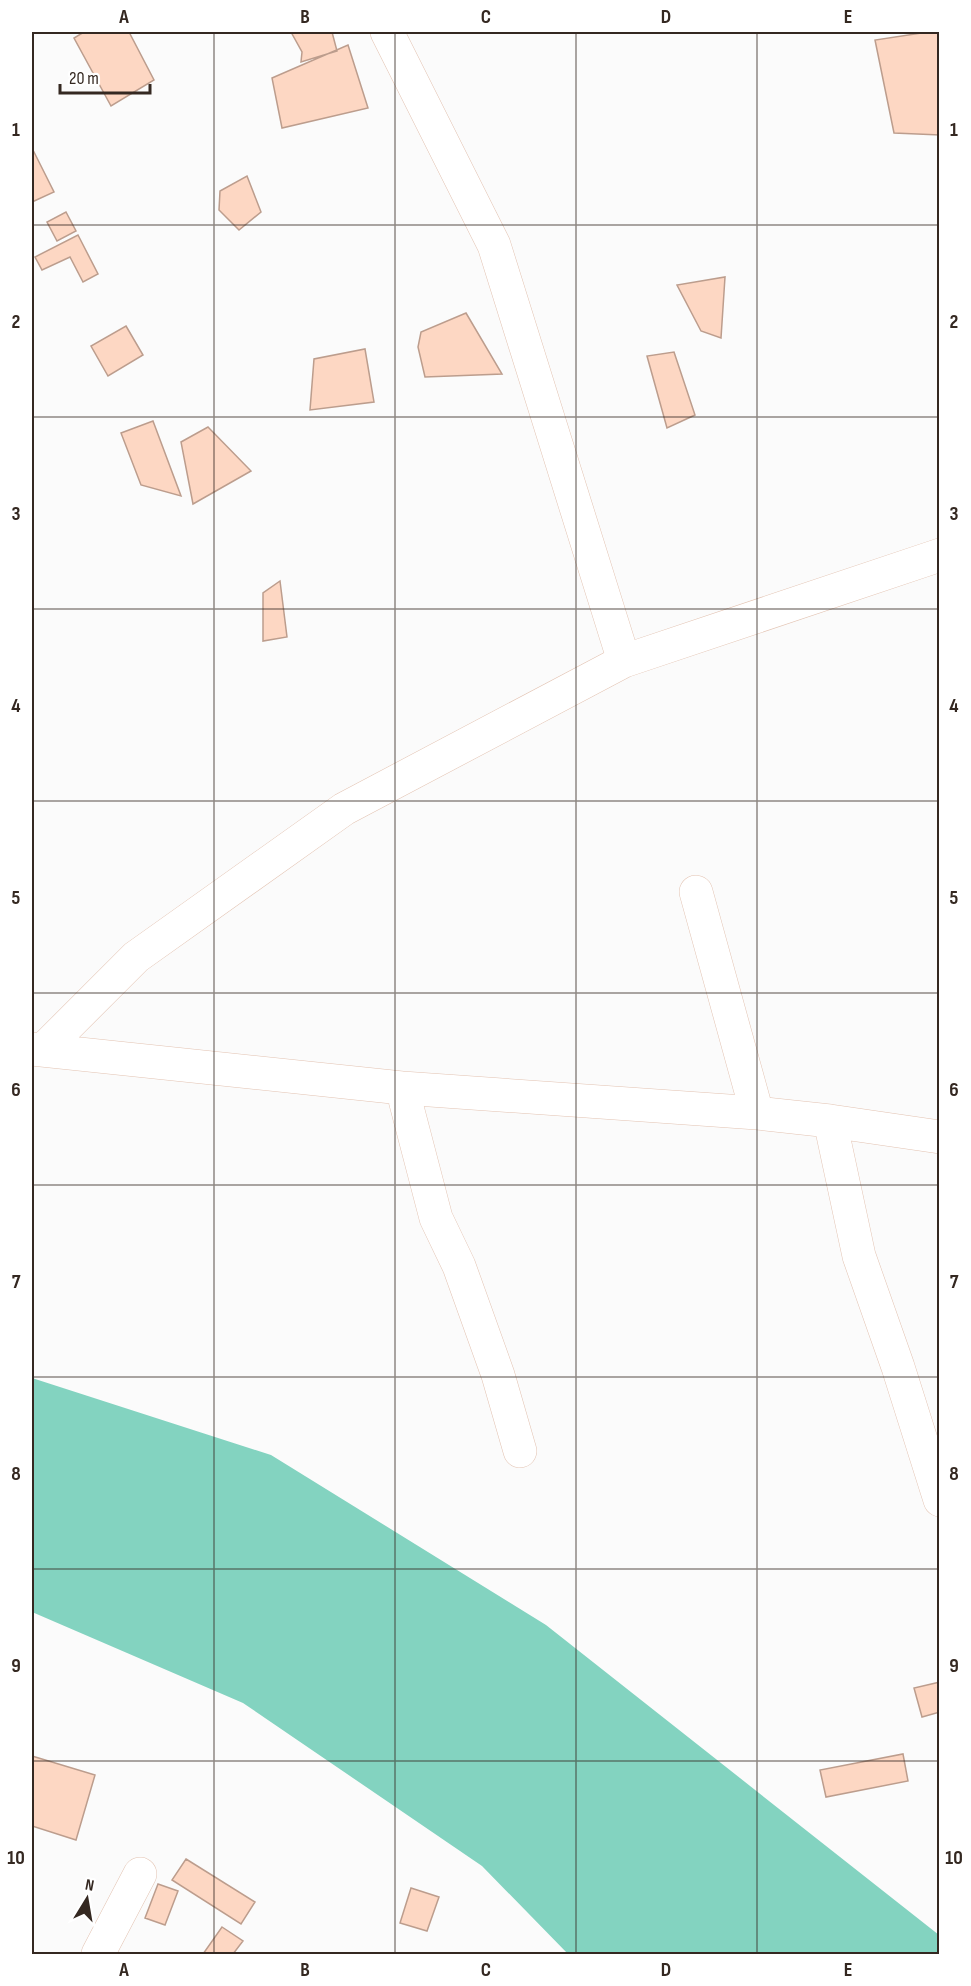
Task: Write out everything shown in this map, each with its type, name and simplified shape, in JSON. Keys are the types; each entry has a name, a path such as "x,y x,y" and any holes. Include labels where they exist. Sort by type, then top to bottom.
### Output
{"street":[{"path":"387,32 494,245 624,662"},
{"path":"37,1050 136,957 344,809 624,662 939,555"},
{"path":"696,892 757,1113"},
{"path":"37,1050 402,1088 757,1113 939,1137"},
{"path":"402,1088 436,1218 459,1266 498,1375 520,1451"},
{"path":"830,1121 859,1257 898,1367 939,1500"},
{"path":"98,1954 140,1874"}],"shaded area":[{"path":"32,1378 271,1455 546,1625 939,1935 939,1954 568,1954 482,1866 243,1703 32,1612"}],"building":[{"path":"84,32 129,32 154,80 111,106 74,38"},
{"path":"291,32 332,32 337,51 301,62 302,52"},
{"path":"940,32 940,135 894,133 875,40"},
{"path":"348,45 368,108 282,128 272,78"},
{"path":"34,152 54,192 32,202 32,154"},
{"path":"247,176 261,212 239,230 219,210 220,191"},
{"path":"66,212 76,231 57,241 47,222"},
{"path":"78,235 98,274 83,282 70,257 42,270 35,257"},
{"path":"725,277 721,338 701,331 677,285"},
{"path":"466,313 502,374 425,377 418,347 421,332"},
{"path":"126,326 143,355 108,376 91,346"},
{"path":"365,349 374,402 310,410 314,359"},
{"path":"674,352 695,415 667,428 647,356"},
{"path":"153,421 181,496 141,485 121,433"},
{"path":"208,427 251,471 193,504 181,442"},
{"path":"280,581 287,637 263,641 263,593"},
{"path":"940,1682 940,1712 922,1717 914,1688"},
{"path":"903,1754 908,1781 826,1797 820,1770"},
{"path":"32,1756 95,1775 76,1840 32,1826"},
{"path":"186,1859 255,1902 241,1924 172,1880"},
{"path":"158,1884 178,1891 165,1925 145,1918"},
{"path":"411,1888 439,1897 427,1931 400,1923"},
{"path":"222,1927 243,1941 233,1954 203,1954"}]}
